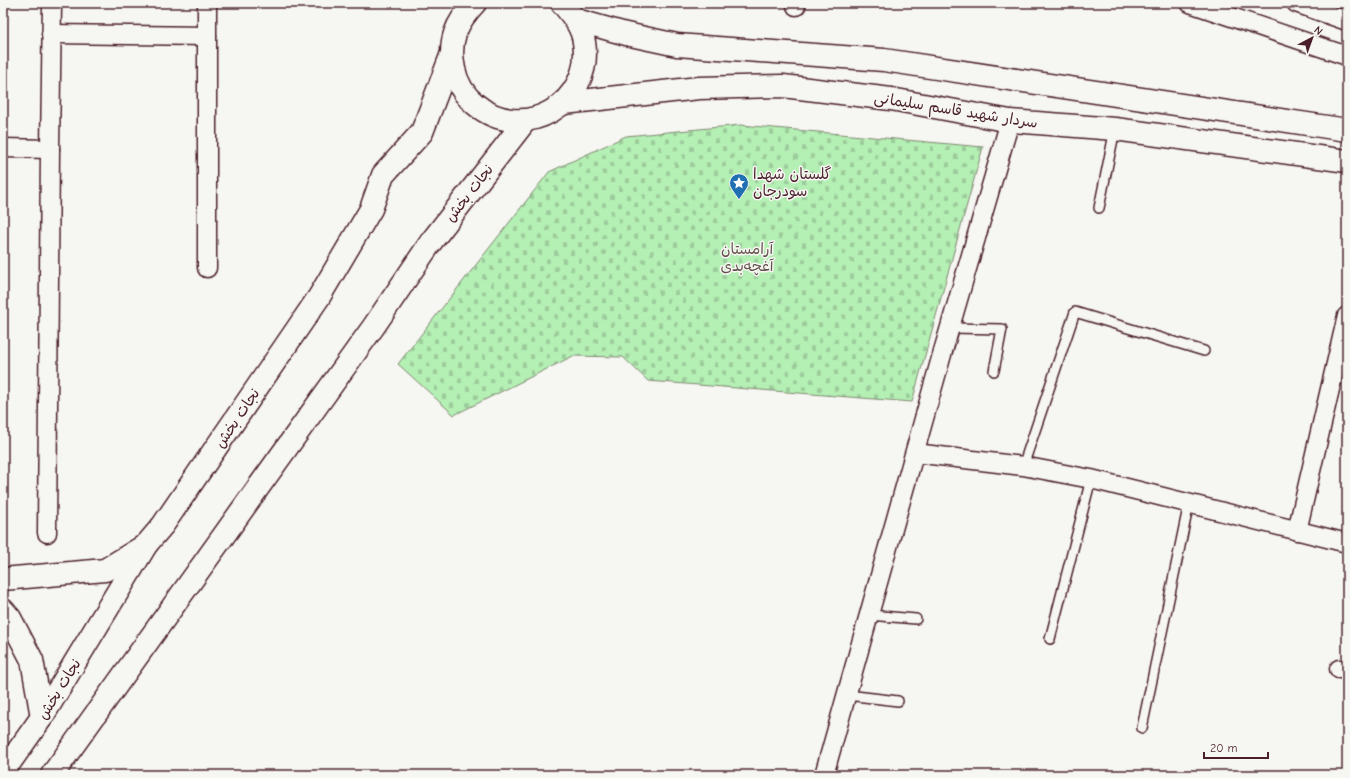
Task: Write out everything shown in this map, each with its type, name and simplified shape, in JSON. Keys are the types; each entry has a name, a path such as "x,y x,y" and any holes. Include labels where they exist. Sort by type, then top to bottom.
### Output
{"main road":[{"path":"468,7 454,34 451,56 456,77 466,96 483,110 503,119 525,121 546,115 564,103 578,85 585,64 584,41 576,20 562,3"},
{"path":"576,20 626,34 677,45 884,60 1347,130"},
{"path":"782,86 785,53"},
{"name":"نجات بخش","path":"3,772 42,717 146,545 164,525 319,297 371,208 383,175 422,132 451,56"},
{"name":"سردار شهید قاسم سلیمانی","path":"564,103 699,88 782,86 891,99 1010,121 1115,129 1347,161"},
{"name":"نجات بخش","path":"52,775 374,326 431,242 525,121"},
{"path":"3,579 106,570 146,545"},
{"path":"3,610 10,618 32,660 42,717"}],"street":[{"path":"47,533 52,3"},
{"path":"207,3 207,268"},
{"path":"1190,3 1347,56"},
{"path":"1296,3 1347,21"},
{"path":"52,34 207,36"},
{"path":"824,775 1010,121"},
{"path":"3,148 50,149"},
{"path":"1296,530 1347,316"},
{"path":"915,453 1023,466 1091,479 1347,544"}],"lane":[{"path":"1099,208 1115,129"},
{"path":"1023,466 1075,312 1204,351"},
{"path":"950,328 1002,329 994,371"},
{"path":"1050,639 1091,479"},
{"path":"1142,728 1189,503"},
{"path":"869,615 916,620"},
{"path":"847,695 898,701"}],"green space":[{"name":"آرامستان آغچه‌بدی","path":"741,125 983,147 912,402 648,381 623,357 573,356 454,415 398,364 549,172 626,136"}],"place":[{"name":"گلستان شهدا سودرجان","path":"739,200"}]}
